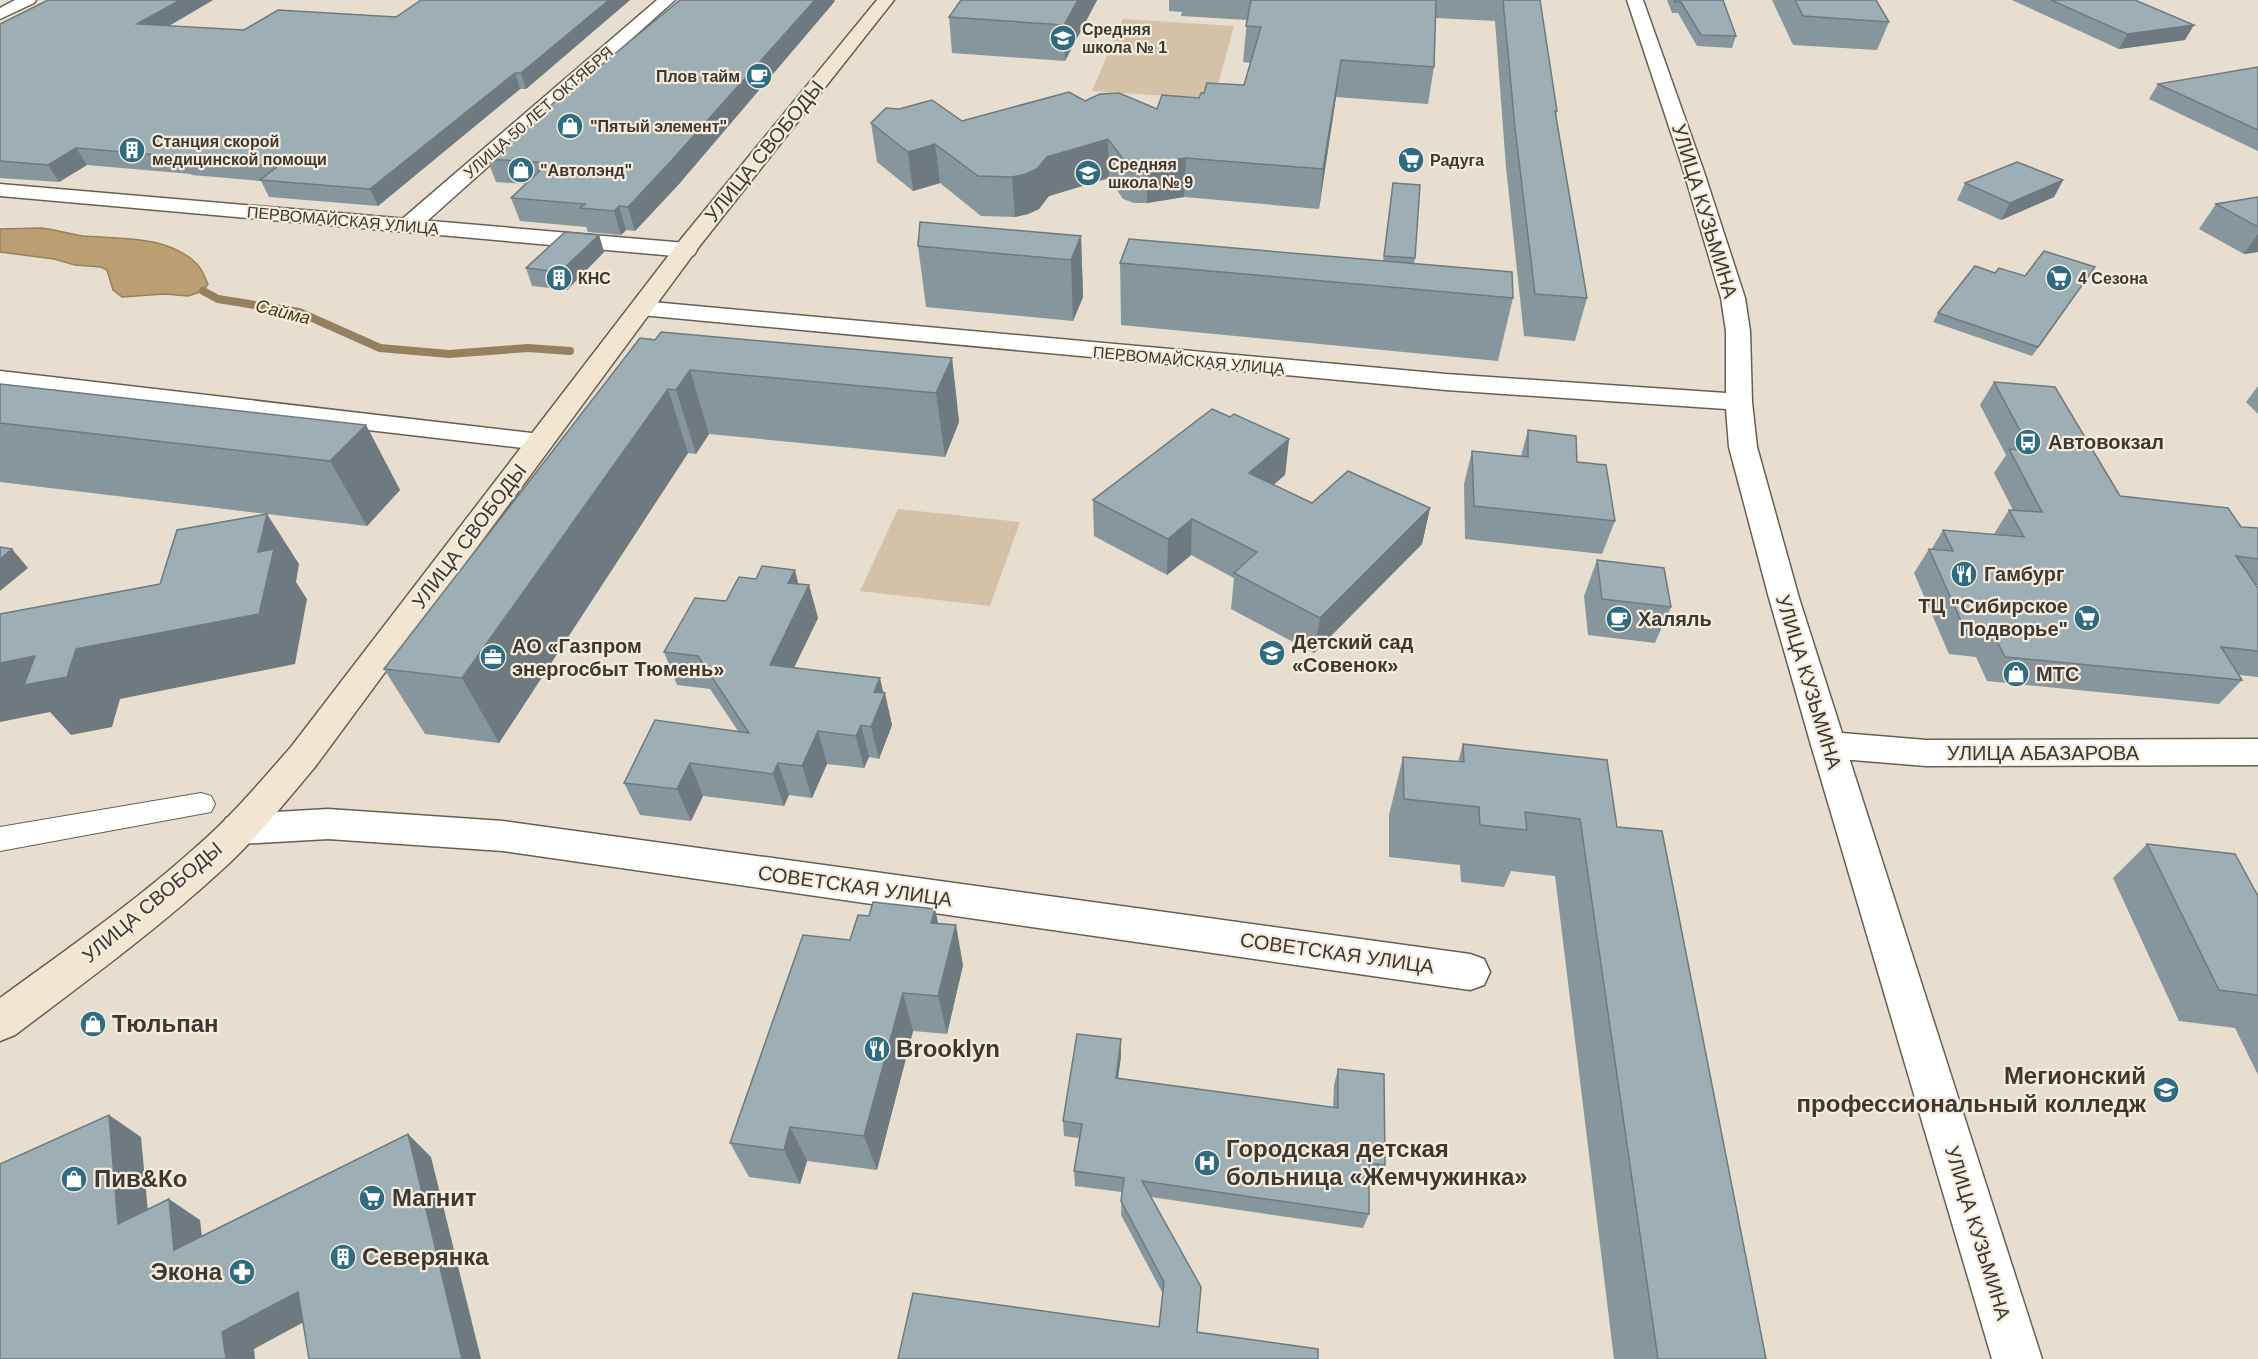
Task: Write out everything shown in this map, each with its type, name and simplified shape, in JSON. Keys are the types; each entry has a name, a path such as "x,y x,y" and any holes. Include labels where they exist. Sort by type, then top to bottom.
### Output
{"main road":[{"name":"УЛИЦА СВОБОДЫ","path":"0,1022 170,891 239,829 303,756 641,308 886,0"}],"street":[{"path":"0,14 28,0"},
{"name":"УЛИЦА 50 ЛЕТ ОКТЯБРЯ","path":"409,225 667,0"},
{"name":"УЛИЦА КУЗЬМИНА","path":"1635,0 1693,169 1733,298 1738,331 1738,402 1743,447 1751,479 1828,745 2017,1359"},
{"name":"ПЕРВОМАЙСКАЯ УЛИЦА","path":"0,190 686,250"},
{"name":"ПЕРВОМАЙСКАЯ УЛИЦА","path":"641,308 1101,352 1511,387 1679,396 1738,402"},
{"path":"0,380 540,441"},
{"name":"УЛИЦА АБАЗАРОВА","path":"1828,745 1926,753 2258,752"},
{"path":"0,839 201,804"},
{"name":"СОВЕТСКАЯ УЛИЦА","path":"239,829 328,824 503,836 1470,972"}],"shaded area":[{"path":"1123,19 1234,26 1214,99 1092,91"},
{"path":"42,228 83,236 158,243 185,255 197,264 208,284 203,291 188,296 165,294 122,297 113,290 107,270 101,267 75,265 54,259 0,252 0,229"},
{"path":"898,509 1020,522 990,606 860,591"}],"building":[{"path":"48,0 180,0 137,24 244,30 278,10 396,17 421,0 609,0 521,73 515,73 370,189 260,180 278,166 76,148 48,165 0,161 0,24"},
{"path":"680,0 815,0 628,207 619,206 614,211 580,208 585,204 511,198 548,163 487,159 516,134 519,134 595,65 600,66"},
{"path":"961,0 1078,0 1064,25 949,17"},
{"path":"1251,0 1436,0 1434,67 1341,60 1323,169 1186,158 1147,164 1134,163 1123,159 1108,139 1047,157 1037,169 1026,174 1012,177 978,176 935,144 908,152 871,123 886,108 899,109 932,100 962,121 1069,92 1085,101 1100,94 1119,93 1157,109 1162,95 1199,98 1201,93 1204,93 1207,83 1244,85 1261,27 1246,26"},
{"path":"1503,0 1540,0 1557,111 1555,111 1587,298 1535,294 1515,128"},
{"path":"1674,0 1723,0 1736,36 1701,35 1681,2"},
{"path":"1795,0 1876,0 1889,22 1803,16"},
{"path":"2051,0 2135,0 2194,25 2127,34"},
{"path":"2258,67 2258,130 2158,84"},
{"path":"2017,162 2063,180 2010,203 1965,183"},
{"path":"1393,183 1420,185 1415,258 1384,256"},
{"path":"2258,197 2258,227 2216,204"},
{"path":"920,222 1081,236 1071,260 918,246"},
{"path":"565,232 599,235 560,272 526,268"},
{"path":"1129,239 1512,272 1513,298 1120,263"},
{"path":"2044,251 2095,267 2038,347 1938,313 1975,266 1995,273 1999,268 2025,276"},
{"path":"661,332 952,358 936,393 690,370 676,390 668,389 462,678 384,669 640,338 655,340"},
{"path":"1994,382 2055,387 2120,496 2228,508 2241,527 2258,528 2258,559 2236,556 2258,588 2258,651 2221,647 2242,680 2005,657 1993,633 1965,630 1929,549 1953,551 1943,530 2024,537 2009,510 2042,512 2009,449 2031,451"},
{"path":"0,384 366,425 330,461 0,423"},
{"path":"1212,409 1230,417 1234,414 1289,439 1249,473 1312,503 1348,471 1430,508 1320,618 1234,573 1257,552 1192,519 1168,539 1093,500"},
{"path":"1528,430 1576,436 1577,462 1606,465 1615,521 1474,506 1472,451 1528,457"},
{"path":"267,514 258,552 274,549 259,614 76,649 67,677 24,685 35,656 0,663 0,614 160,584 177,530"},
{"path":"0,547 12,549 0,559"},
{"path":"1597,560 1664,568 1671,607 1602,599"},
{"path":"762,566 795,570 788,583 809,585 770,665 880,678 874,692 885,693 871,727 861,725 856,736 818,731 802,766 778,763 773,774 690,763 677,789 624,783 655,720 749,733 698,656 664,652 695,598 726,601 739,577 756,579"},
{"path":"1463,744 1607,760 1617,827 1662,831 1766,1359 1658,1359 1580,819 1525,812 1527,830 1480,825 1479,807 1404,799 1403,757 1464,762"},
{"path":"2147,844 2235,854 2258,896 2258,995 2219,990"},
{"path":"873,902 935,909 931,923 956,925 938,996 903,993 864,1136 790,1127 784,1150 730,1143 803,935 850,940 858,915 869,916"},
{"path":"1077,1034 1121,1039 1116,1078 1338,1108 1338,1069 1384,1074 1385,1165 1369,1163 1369,1214 1142,1181 1201,1287 1197,1332 1318,1349 1318,1359 898,1359 913,1293 1159,1327 1164,1282 1121,1201 1124,1178 1074,1171 1082,1124 1063,1121"},
{"name":"Северянка","path":"109,1115 118,1224 169,1199 174,1250 408,1134 462,1359 309,1359 298,1292 222,1332 226,1359 0,1359 0,1164"}],"waterway":[{"name":"Сайма","path":"203,291 218,299 299,312 380,348 449,354 528,348 570,351"}],"place":[{"name":"Средняя школа № 1","path":"1063,38"},
{"name":"Плов тайм","path":"759,76"},
{"name":"\"Пятый элемент\"","path":"570,126"},
{"name":"Станция скорой медицинской помощи","path":"132,150"},
{"name":"Радуга","path":"1411,160"},
{"name":"\"Автолэнд\"","path":"521,170"},
{"name":"Средняя школа № 9","path":"1088,173"},
{"name":"КНС","path":"559,278"},
{"name":"4 Сезона","path":"2059,278"},
{"name":"Автовокзал","path":"2028,442"},
{"name":"Гамбург","path":"1964,574"},
{"name":"ТЦ \"Сибирское Подворье\"","path":"2087,618"},
{"name":"Халяль","path":"1619,619"},
{"name":"Детский сад «Совенок»","path":"1272,653"},
{"name":"АО «Газпром энергосбыт Тюмень»","path":"493,657"},
{"name":"МТС","path":"2016,674"},
{"name":"Тюльпан","path":"93,1024"},
{"name":"Brooklyn","path":"877,1049"},
{"name":"Мегионский профессиональный колледж","path":"2166,1090"},
{"name":"Городская детская больница «Жемчужинка»","path":"1207,1163"},
{"name":"Пив&Ко","path":"74,1179"},
{"name":"Магнит","path":"372,1198"},
{"name":"Северянка","path":"343,1257"},
{"name":"Экона","path":"242,1272"}]}
